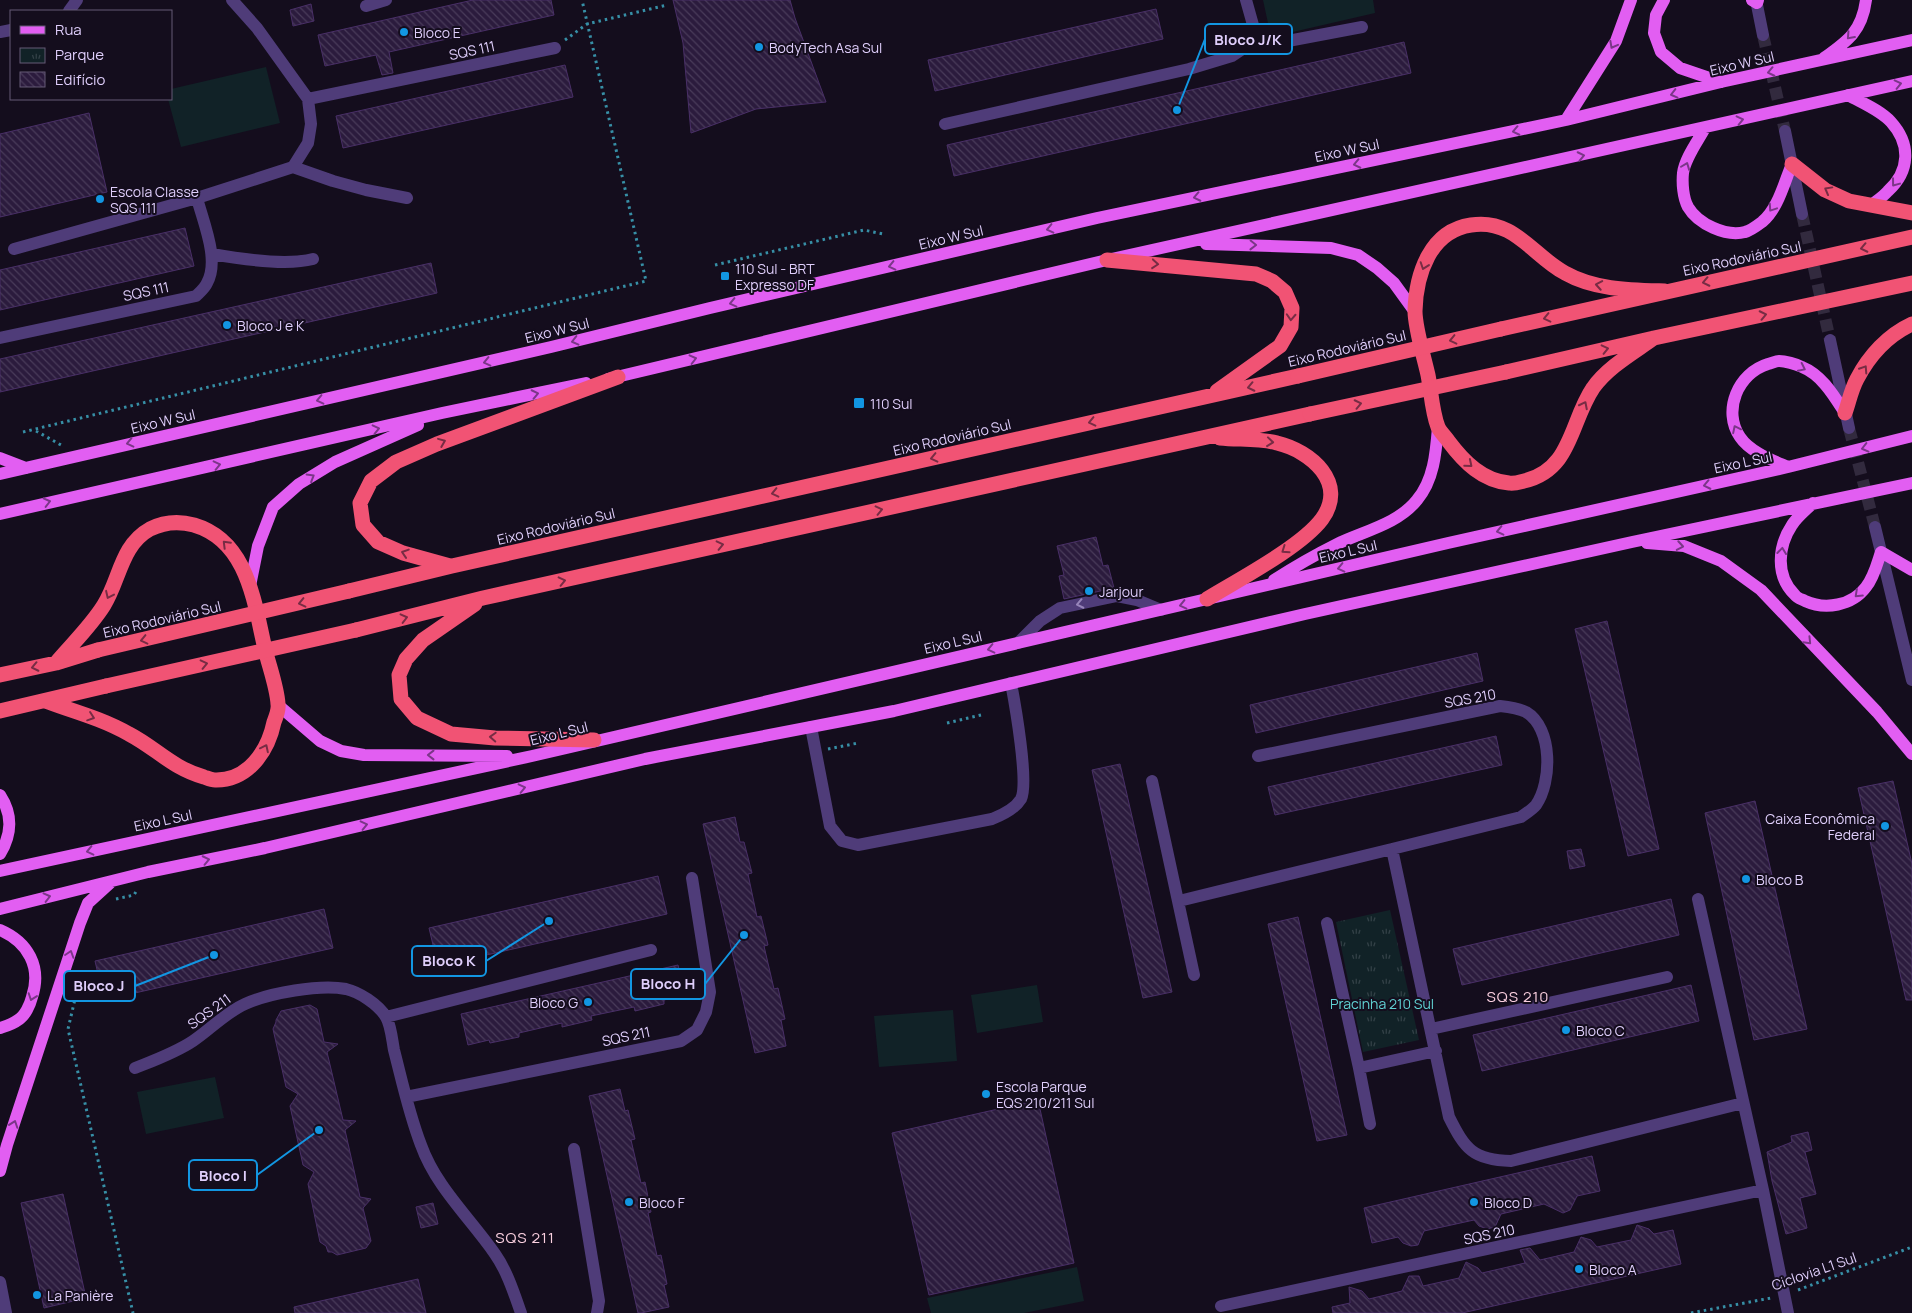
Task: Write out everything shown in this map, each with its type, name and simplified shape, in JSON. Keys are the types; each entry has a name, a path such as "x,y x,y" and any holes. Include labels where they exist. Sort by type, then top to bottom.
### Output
{"highway":[{"path":"1792,164 1825,190 1849,201 1912,213"},
{"path":"1654,338 1614,366 1594,387 1582,407 1572,436 1558,462 1536,478 1510,484 1486,477 1467,464 1438,427 1415,312 1419,280 1424,261 1436,243 1453,230 1472,224 1493,224 1512,232 1529,244 1545,261 1566,274 1591,284 1626,290 1665,291"},
{"name":"Eixo Rodoviário Sul","path":"0,675 452,566 1298,376 1665,291 1912,237"},
{"path":"1107,260 1256,274 1272,281 1285,292 1292,308 1291,327 1280,346 1211,395"},
{"path":"0,711 356,630 483,598 1204,437 1912,283"},
{"path":"1847,421 1856,380 1874,352 1912,324"},
{"path":"452,566 378,542 363,525 360,503 371,481 396,462 437,444 618,377"},
{"path":"1204,437 1277,443 1308,456 1327,475 1331,496 1322,518 1305,536 1207,599"},
{"path":"45,701 100,720 130,734 190,773 214,780 233,777 250,768 264,752 272,731 278,705 250,586 238,557 221,539 202,528 184,522 166,523 150,529 135,540 125,555 104,605 56,663"},
{"path":"483,598 423,640 406,659 398,676 400,699 417,718 451,734 495,738 594,740"}],"main road":[{"path":"1566,120 1616,41 1631,0"},
{"path":"1664,0 1656,15 1654,33 1661,52 1680,68 1721,82"},
{"path":"1818,61 1843,44 1855,31 1864,16 1866,0"},
{"name":"Eixo W Sul","path":"0,474 552,347 738,301 1097,218 1566,120 1721,82 1912,40"},
{"path":"0,514 442,413 618,377 1107,260 1912,81"},
{"path":"1848,95 1873,108 1890,121 1904,139 1906,156 1901,175 1889,191 1870,206"},
{"path":"1706,128 1693,149 1683,172 1683,191 1688,207 1705,224 1724,232 1746,232 1763,222 1775,204 1792,164"},
{"path":"1186,243 1303,246 1331,248 1358,255 1377,268 1394,284 1415,312"},
{"path":"1788,467 1759,454 1741,438 1732,421 1733,402 1743,381 1760,367 1779,361 1802,367 1826,384 1847,421"},
{"path":"250,586 258,546 273,507 299,484 335,462 442,413"},
{"path":"1264,586 1302,562 1337,544 1399,517 1418,500 1430,478 1436,455 1438,427"},
{"name":"Eixo L Sul","path":"0,871 532,756 594,740 1448,543 1788,467 1912,436"},
{"path":"0,458 26,468"},
{"path":"0,909 112,881 265,848 645,759 894,710 1304,614 1912,483"},
{"path":"1813,503 1793,524 1783,543 1781,562 1784,580 1795,596 1815,605 1831,606 1852,601 1866,587 1881,552 1912,570"},
{"path":"1632,542 1684,546 1721,561 1761,590 1877,712 1912,754"},
{"path":"278,705 320,741 341,751 364,755 532,756"},
{"path":"0,795 7,805 10,823 6,843 0,854"},
{"path":"0,1171 80,923 88,903 112,881"},
{"path":"0,930 24,946 34,963 36,985 30,1004 20,1020 0,1028"}],"street":[{"path":"232,0 257,28 308,99 311,124 308,143 293,167"},
{"path":"366,6 386,0"},
{"path":"1246,0 1255,32 1260,37 1271,41 1288,42 1362,27"},
{"path":"1756,1 1764,35"},
{"path":"945,124 1188,69 1232,56 1260,37"},
{"name":"SQS 111","path":"308,99 555,48"},
{"path":"1785,131 1802,214"},
{"path":"14,249 197,198 293,167 366,190 407,198"},
{"name":"SQS 111","path":"0,338 196,296 207,284 212,267 212,254 197,198"},
{"path":"212,254 299,263 313,259"},
{"path":"1830,340 1847,421"},
{"path":"1875,527 1912,680"},
{"path":"1018,643 1040,621 1060,608 1117,596 1138,600 1161,610"},
{"path":"811,727 830,826 842,841 858,845 992,819 1008,812 1021,800 1024,783 1011,683"},
{"name":"SQS 210","path":"1179,901 1521,817 1535,806 1544,791 1548,773 1545,741 1539,725 1528,713 1514,707 1500,706 1258,756"},
{"path":"1152,781 1194,975"},
{"path":"1392,849 1449,1118 1461,1140 1475,1154 1491,1160 1511,1160 1743,1103"},
{"name":"SQS 211","path":"406,1098 680,1040 697,1030 706,1012 710,992 692,878"},
{"path":"1698,899 1763,1190 1788,1313"},
{"path":"1327,923 1370,1124"},
{"path":"521,1313 497,1256 443,1187 421,1146 406,1098 386,1017 651,950"},
{"path":"1431,1029 1666,977"},
{"name":"SQS 211","path":"135,1068 173,1054 226,1014 247,1003 276,994 317,988 347,990 370,1000 386,1017"},
{"path":"1359,1068 1436,1050"},
{"path":"574,1149 599,1301 597,1313"},
{"name":"SQS 210","path":"1221,1306 1763,1190"},
{"path":"0,1282 6,1313"}],"path":[{"path":"23,432 646,281 582,0"},
{"path":"555,48 587,24 667,5"},
{"path":"715,265 864,230 883,234"},
{"path":"36,430 79,455"},
{"path":"947,723 981,715"},
{"path":"816,751 858,743"},
{"path":"79,980 68,1029 133,1313"},
{"name":"Ciclovia L1 Sul","path":"1691,1313 1784,1296 1912,1246"}],"green space":[{"path":"1263,0 1373,0 1375,13 1271,37"},
{"path":"266,67 280,123 181,147 168,100 172,100 172,89"},
{"name":"Pracinha 210 Sul","path":"1390,910 1419,1040 1363,1052 1336,922"},
{"path":"1037,985 1043,1022 977,1033 971,995"},
{"path":"953,1010 957,1061 879,1067 874,1016"},
{"path":"215,1077 224,1118 146,1134 137,1092"},
{"path":"1077,1267 1084,1301 1024,1313 931,1313 927,1298"}],"building":[{"name":"Bloco E","path":"473,0 551,0 554,15 389,52 393,73 382,75 376,55 325,66 318,35"},
{"path":"673,0 790,0 826,102 756,109 691,133 683,43"},
{"path":"311,4 314,21 293,26 290,10"},
{"path":"1156,9 1163,39 935,91 928,60"},
{"path":"1404,42 1411,73 954,176 947,145"},
{"path":"565,65 573,97 343,148 336,116"},
{"path":"89,113 107,192 0,217 0,134"},
{"path":"185,228 194,266 0,310 0,270"},
{"name":"Bloco J e K","path":"431,263 437,293 0,392 0,359"},
{"path":"1096,537 1103,566 1108,565 1114,588 1064,599 1059,576 1064,575 1057,546"},
{"path":"1607,621 1659,849 1628,856 1575,629"},
{"path":"1477,653 1483,681 1256,733 1250,705"},
{"path":"1496,736 1502,765 1275,815 1268,787"},
{"path":"1120,764 1172,992 1143,998 1092,770"},
{"name":"Caixa Econômica Federal","path":"1893,781 1912,864 1912,1000 1906,1000 1858,788"},
{"name":"Bloco B","path":"1755,801 1807,1029 1754,1040 1705,813"},
{"path":"735,817 740,842 744,842 752,873 748,874 757,917 761,916 768,945 764,946 774,989 778,988 785,1019 781,1020 786,1046 755,1053 703,824"},
{"path":"1581,849 1585,866 1570,869 1567,851"},
{"path":"658,876 667,914 438,966 429,928"},
{"path":"1671,899 1679,935 1462,985 1453,949"},
{"path":"324,909 333,948 104,1000 95,961"},
{"path":"1298,917 1347,1135 1317,1141 1268,924"},
{"name":"Bloco G","path":"678,965 685,995 664,1000 664,1004 635,1011 634,1007 591,1016 592,1020 562,1027 562,1023 519,1033 519,1037 490,1043 489,1040 468,1045 461,1014"},
{"name":"Bloco C","path":"1691,985 1699,1021 1482,1071 1473,1035"},
{"path":"310,1005 317,1009 324,1042 338,1044 327,1052 343,1120 356,1121 345,1130 360,1197 371,1199 363,1208 371,1241 366,1248 337,1255 328,1252 326,1246 320,1242 308,1184 314,1172 303,1165 290,1106 298,1094 286,1087 273,1029 281,1011"},
{"name":"Bloco F","path":"620,1089 625,1111 628,1110 635,1139 631,1140 641,1183 645,1182 651,1212 648,1213 657,1256 661,1255 667,1284 664,1285 669,1307 641,1313 638,1313 589,1096"},
{"name":"Escola Parque EQS 210/211 Sul","path":"1038,1100 1074,1263 929,1295 892,1133"},
{"path":"1808,1132 1812,1150 1805,1152 1816,1194 1800,1198 1807,1228 1786,1234 1772,1181 1767,1152 1792,1142 1791,1136"},
{"name":"Bloco D","path":"1592,1156 1600,1191 1577,1196 1570,1210 1563,1213 1544,1204 1501,1214 1495,1227 1487,1229 1479,1226 1474,1220 1424,1231 1418,1245 1411,1246 1403,1243 1398,1237 1372,1243 1364,1208"},
{"path":"63,1194 86,1298 44,1308 21,1203"},
{"path":"433,1203 438,1224 421,1228 416,1207"},
{"name":"Bloco A","path":"1637,1225 1649,1229 1654,1234 1673,1230 1681,1264 1462,1313 1333,1313 1332,1307 1350,1303 1349,1287 1362,1291 1369,1299 1402,1291 1409,1276 1419,1276 1423,1286 1459,1278 1466,1262 1478,1268 1482,1273 1525,1263 1520,1250 1530,1248 1540,1260 1574,1252 1581,1237 1591,1240 1597,1247 1631,1240"},
{"path":"418,1279 426,1313 295,1313 294,1307"}],"tunnel":[{"path":"1763,35 1785,131"},
{"path":"1802,214 1830,340"},
{"path":"1849,428 1875,527"}],"place":[{"name":"Bloco E","path":"404,32"},
{"name":"BodyTech Asa Sul","path":"759,47"},
{"name":"Bloco J/K","path":"1177,110"},
{"name":"Escola Classe SQS 111","path":"100,199"},
{"name":"110 Sul - BRT Expresso DF","path":"725,276"},
{"name":"Bloco J e K","path":"227,325"},
{"name":"110 Sul","path":"859,403"},
{"name":"Jarjour","path":"1089,591"},
{"name":"Caixa Econômica Federal","path":"1885,826"},
{"name":"Bloco B","path":"1746,879"},
{"name":"Bloco K","path":"549,921"},
{"name":"Bloco H","path":"744,935"},
{"name":"Bloco J","path":"214,955"},
{"name":"Bloco G","path":"588,1002"},
{"name":"Bloco C","path":"1566,1030"},
{"name":"Escola Parque EQS 210/211 Sul","path":"986,1094"},
{"name":"Bloco I","path":"319,1130"},
{"name":"Bloco F","path":"629,1202"},
{"name":"Bloco D","path":"1474,1202"},
{"name":"Bloco A","path":"1579,1269"},
{"name":"La Panière","path":"37,1295"}],"district":[{"name":"SQS 210","path":"1518,996"},
{"name":"SQS 211","path":"525,1237"}]}
